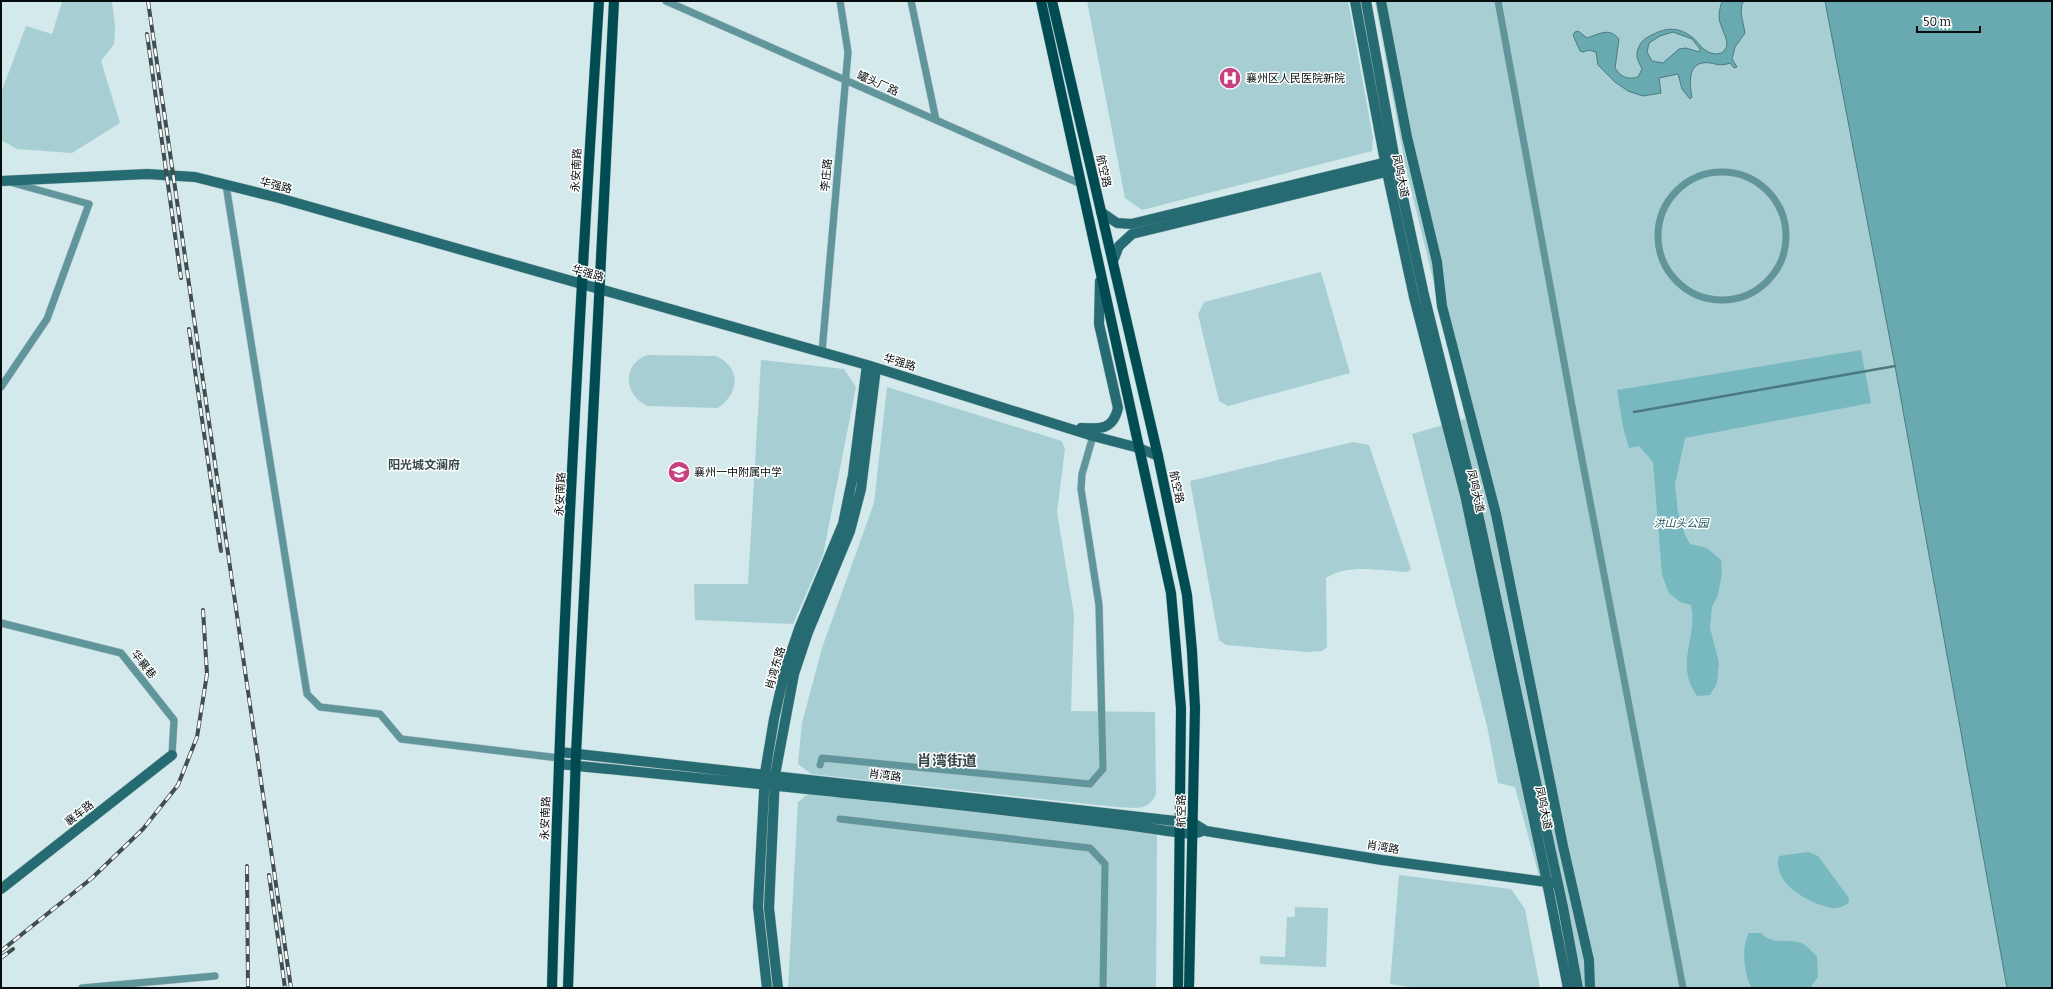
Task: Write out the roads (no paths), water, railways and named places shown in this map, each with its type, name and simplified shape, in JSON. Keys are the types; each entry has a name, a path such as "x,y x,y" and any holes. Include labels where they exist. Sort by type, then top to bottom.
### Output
{"main road":[{"name":"永安南路","path":"552,988 559,758 582,284 599,1"},
{"path":"568,988 576,754 598,288 614,1"},
{"name":"航空路","path":"1041,1 1171,593 1181,708 1178,988"},
{"name":"航空路","path":"1052,1 1158,456 1187,595 1195,708 1189,988"}],"street":[{"name":"罐头厂路","path":"666,1 1081,184"},
{"name":"李庄路","path":"822,352 848,52 840,1"},
{"path":"911,1 936,120"},
{"name":"凤鸣大道","path":"1355,1 1391,166"},
{"name":"凤鸣大道","path":"1366,1 1391,166 1414,297 1451,421 1464,474 1552,882 1578,988"},
{"path":"1381,1 1407,136 1437,262 1442,306 1496,514 1563,846 1589,960 1590,988"},
{"path":"1498,1 1577,433 1682,988"},
{"path":"1101,212 1116,223 1131,224 1391,166"},
{"path":"1113,261 1118,246 1132,234 1391,166"},
{"path":"1712,171 1735,172 1756,180 1772,195 1783,214 1787,236 1783,258 1772,278 1754,292 1733,300 1711,300 1690,292 1673,278 1663,262 1658,244 1658,224 1665,205 1677,189 1693,178 1712,171"},
{"name":"华强路","path":"4,181 147,174 195,177 287,200 872,366 1093,436 1139,448 1158,456"},
{"path":"1,387 47,319 89,204 4,181"},
{"path":"226,185 307,694 320,707 380,714 401,739 559,758"},
{"path":"1070,428 1100,429 1111,424 1116,418 1118,408 1099,324 1100,271"},
{"name":"肖湾东路","path":"768,988 758,907 770,774 794,674 808,632 850,530 859,496 872,366"},
{"path":"820,765 822,758 1090,784 1103,769 1099,605 1081,489 1082,474 1093,436"},
{"name":"华襄巷","path":"1,623 121,653 174,720 172,756"},
{"name":"肖湾路","path":"559,758 576,754 770,774 1180,821 1193,823 1206,831 1382,860 1552,882"},
{"name":"襄车路","path":"1,889 172,756"},
{"name":"肖湾路","path":"559,758 576,766 839,792 1127,825 1179,833 1193,834 1206,831"},
{"name":"肖湾东路","path":"768,786 769,908 778,988"},
{"path":"840,819 1090,848 1105,864 1103,988"},
{"name":"凤鸣大道","path":"1552,882 1568,988"},
{"path":"82,988 215,976"}],"waterway":[{"path":"1634,412 1895,366"}],"railway":[{"path":"148,1 291,988"},
{"path":"147,34 181,278"},
{"path":"189,329 221,551"},
{"path":"1,951 92,878 143,829 178,785 197,737 207,674 203,610"},
{"path":"247,866 248,988"},
{"path":"269,875 285,988"},
{"path":"1,958 13,949"}],"place":[{"name":"襄州区人民医院新院","path":"1230,78"},
{"name":"襄州一中附属中学","path":"679,472"}],"district":[{"name":"阳光城文澜府","path":"424,465"},
{"name":"肖湾街道","path":"947,761"}],"park label":[{"name":"洪山头公园","path":"1681,523"}]}
